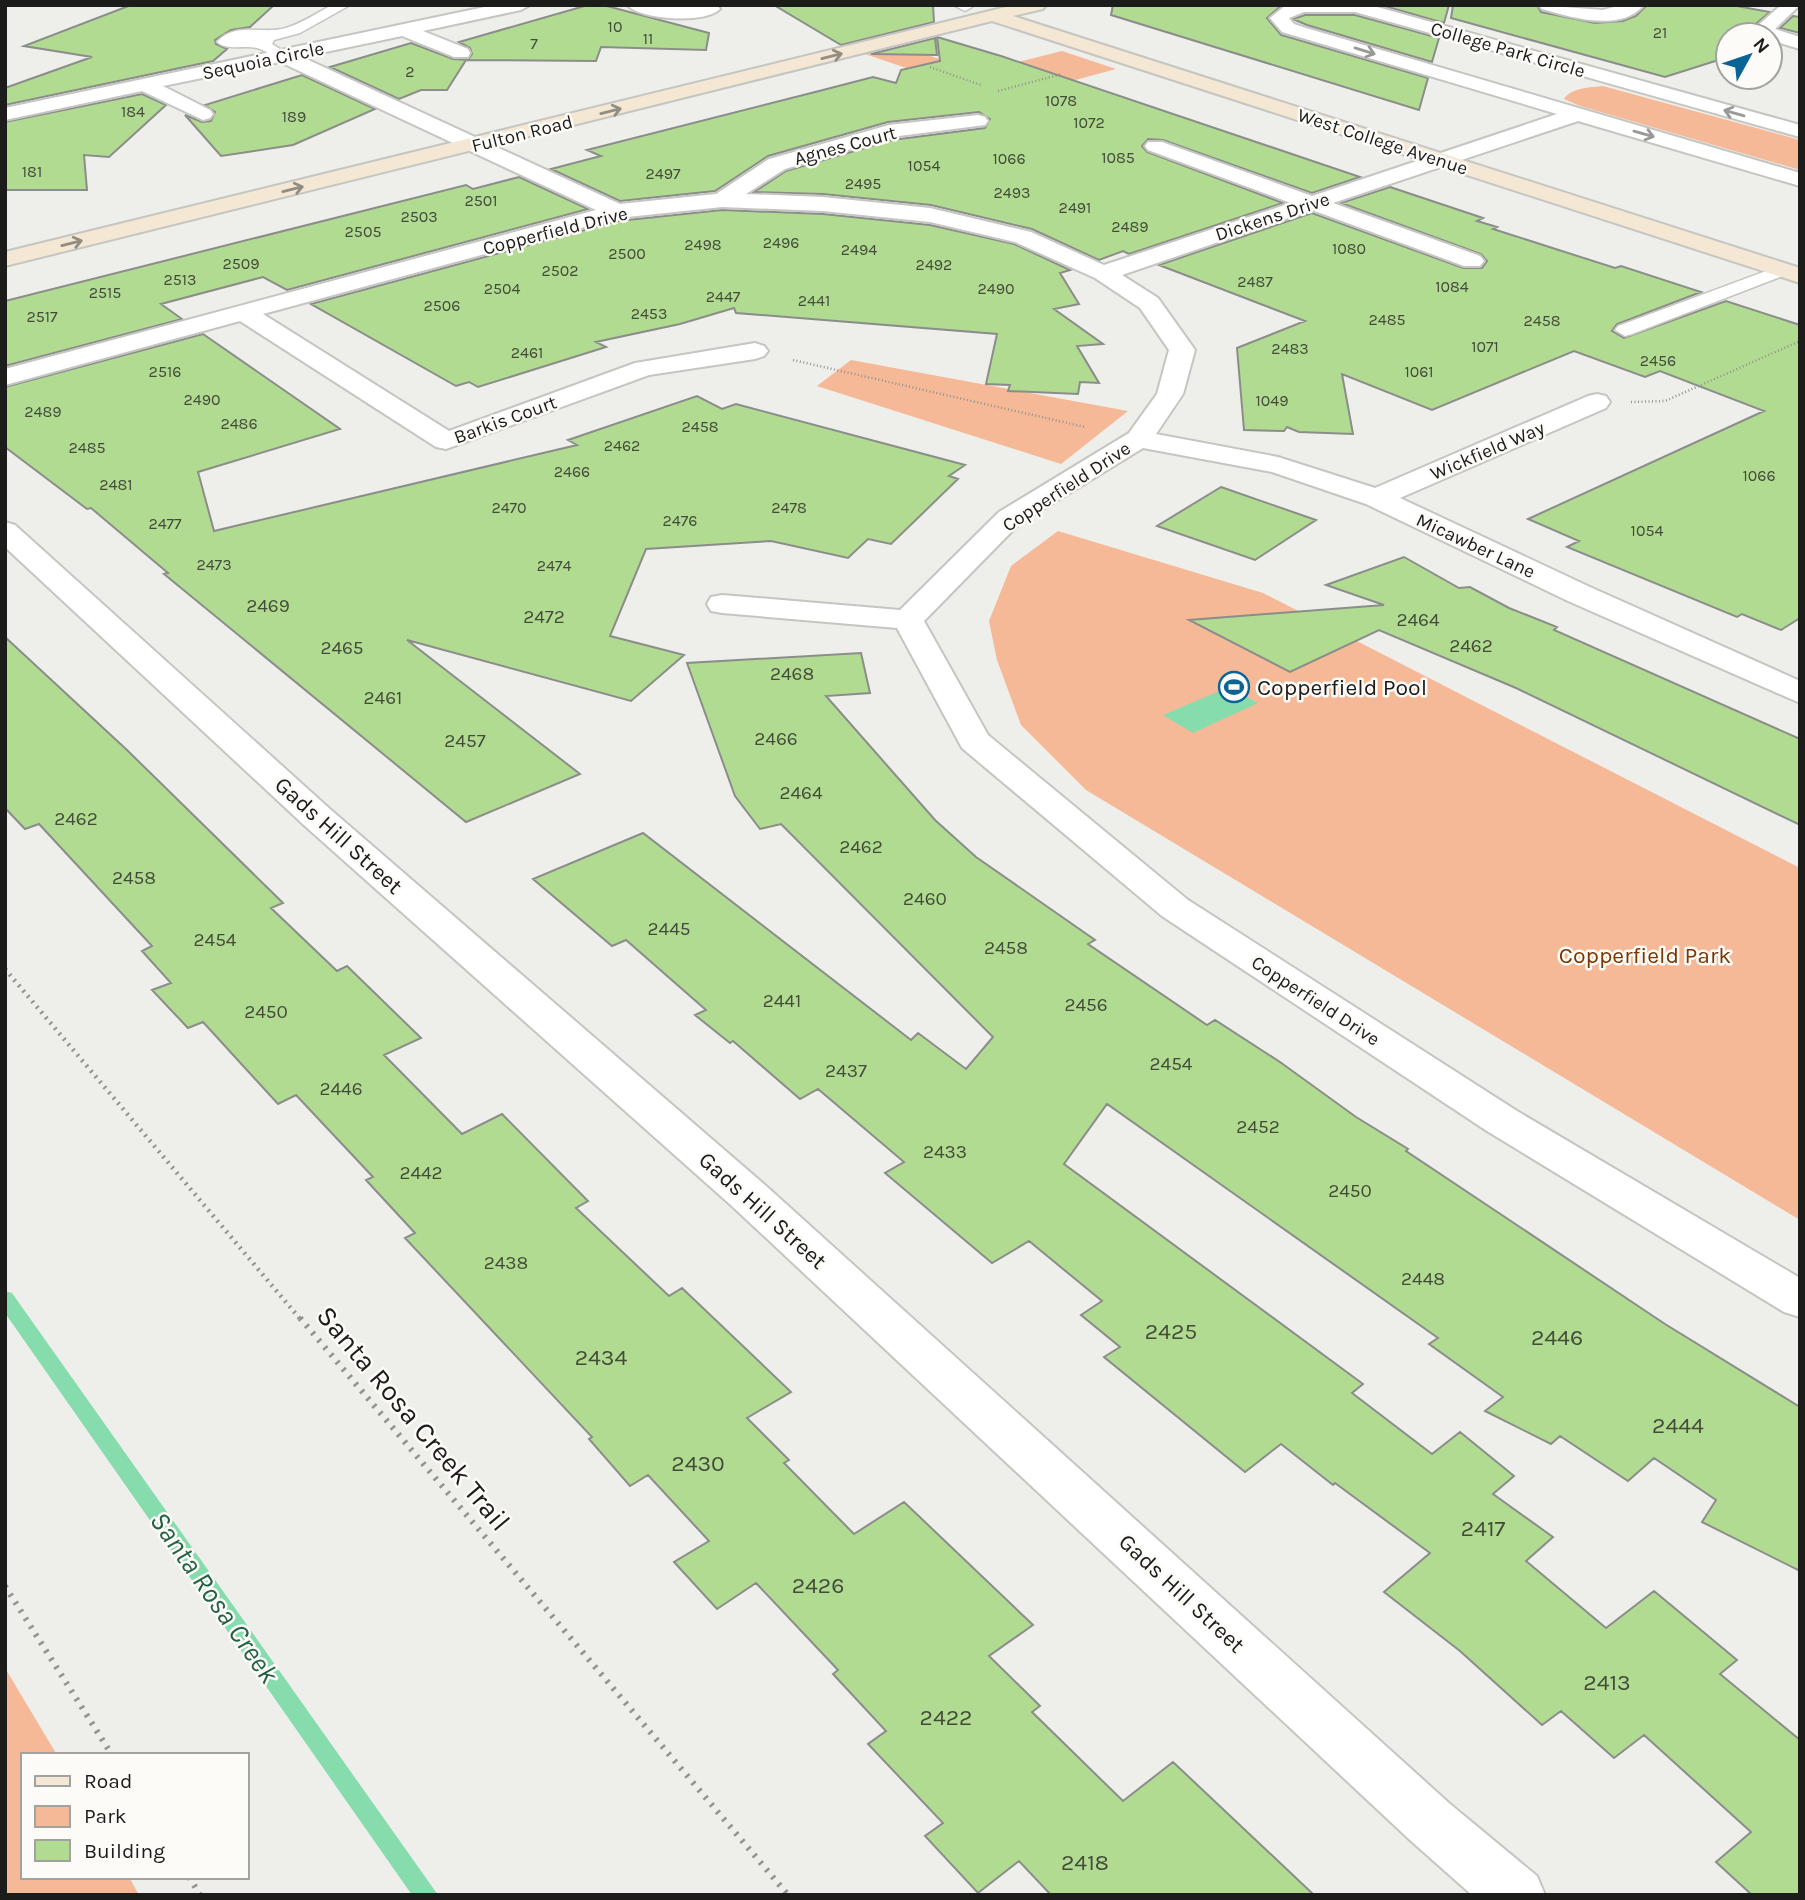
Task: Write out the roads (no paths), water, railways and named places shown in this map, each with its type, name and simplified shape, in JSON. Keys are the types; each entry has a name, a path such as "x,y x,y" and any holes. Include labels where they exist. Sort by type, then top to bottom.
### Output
{"main road":[{"name":"Fulton Road","path":"5,259 1037,5"},
{"name":"Fulton Road","path":"5,239 966,6"},
{"name":"West College Avenue","path":"966,6 1791,273"}],"street":[{"name":"Sequoia Circle","path":"5,114 520,5"},
{"path":"636,5 651,11 677,14 710,9"},
{"path":"1548,5 1598,15 1617,13 1636,5"},
{"path":"1793,5 1763,29 1772,35 1800,43"},
{"name":"College Park Circle","path":"1800,131 1356,8 1312,6 1283,13 1279,18 1288,28 1299,32 1800,180"},
{"path":"404,30 461,53"},
{"path":"284,56 617,211"},
{"path":"1524,98 1599,75"},
{"path":"145,85 203,114"},
{"name":"College Park Circle","path":"1441,160 1578,114"},
{"name":"Agnes Court","path":"722,200 777,164 889,131 978,121"},
{"path":"1155,146 1472,261"},
{"name":"Dickens Drive","path":"1103,273 1441,160"},
{"name":"Copperfield Drive","path":"5,377 617,211 722,200 822,204 930,215 1023,237 1103,273 1149,303 1182,350 1170,394 1139,439 1009,517 908,620 974,741 1175,908 1502,1121 1800,1300"},
{"name":"Barkis Court","path":"244,313 446,441 644,368 755,351"},
{"name":"Wickfield Way","path":"1376,498 1597,402"},
{"name":"Micawber Lane","path":"1139,439 1278,465 1376,498 1579,594 1800,693"},
{"name":"Gads Hill Street","path":"5,531 318,818 749,1196 1430,1822 1516,1895"},
{"path":"722,604 908,620"}],"lane":[{"path":"284,56 264,41 295,30 343,5"},
{"path":"1625,330 1791,273"}],"waterway":[{"name":"Santa Rosa Creek","path":"5,1298 426,1895"}],"place":[{"name":"Copperfield Pool","path":"1234,687"}],"park label":[{"name":"Copperfield Park","path":"1645,955"}]}
